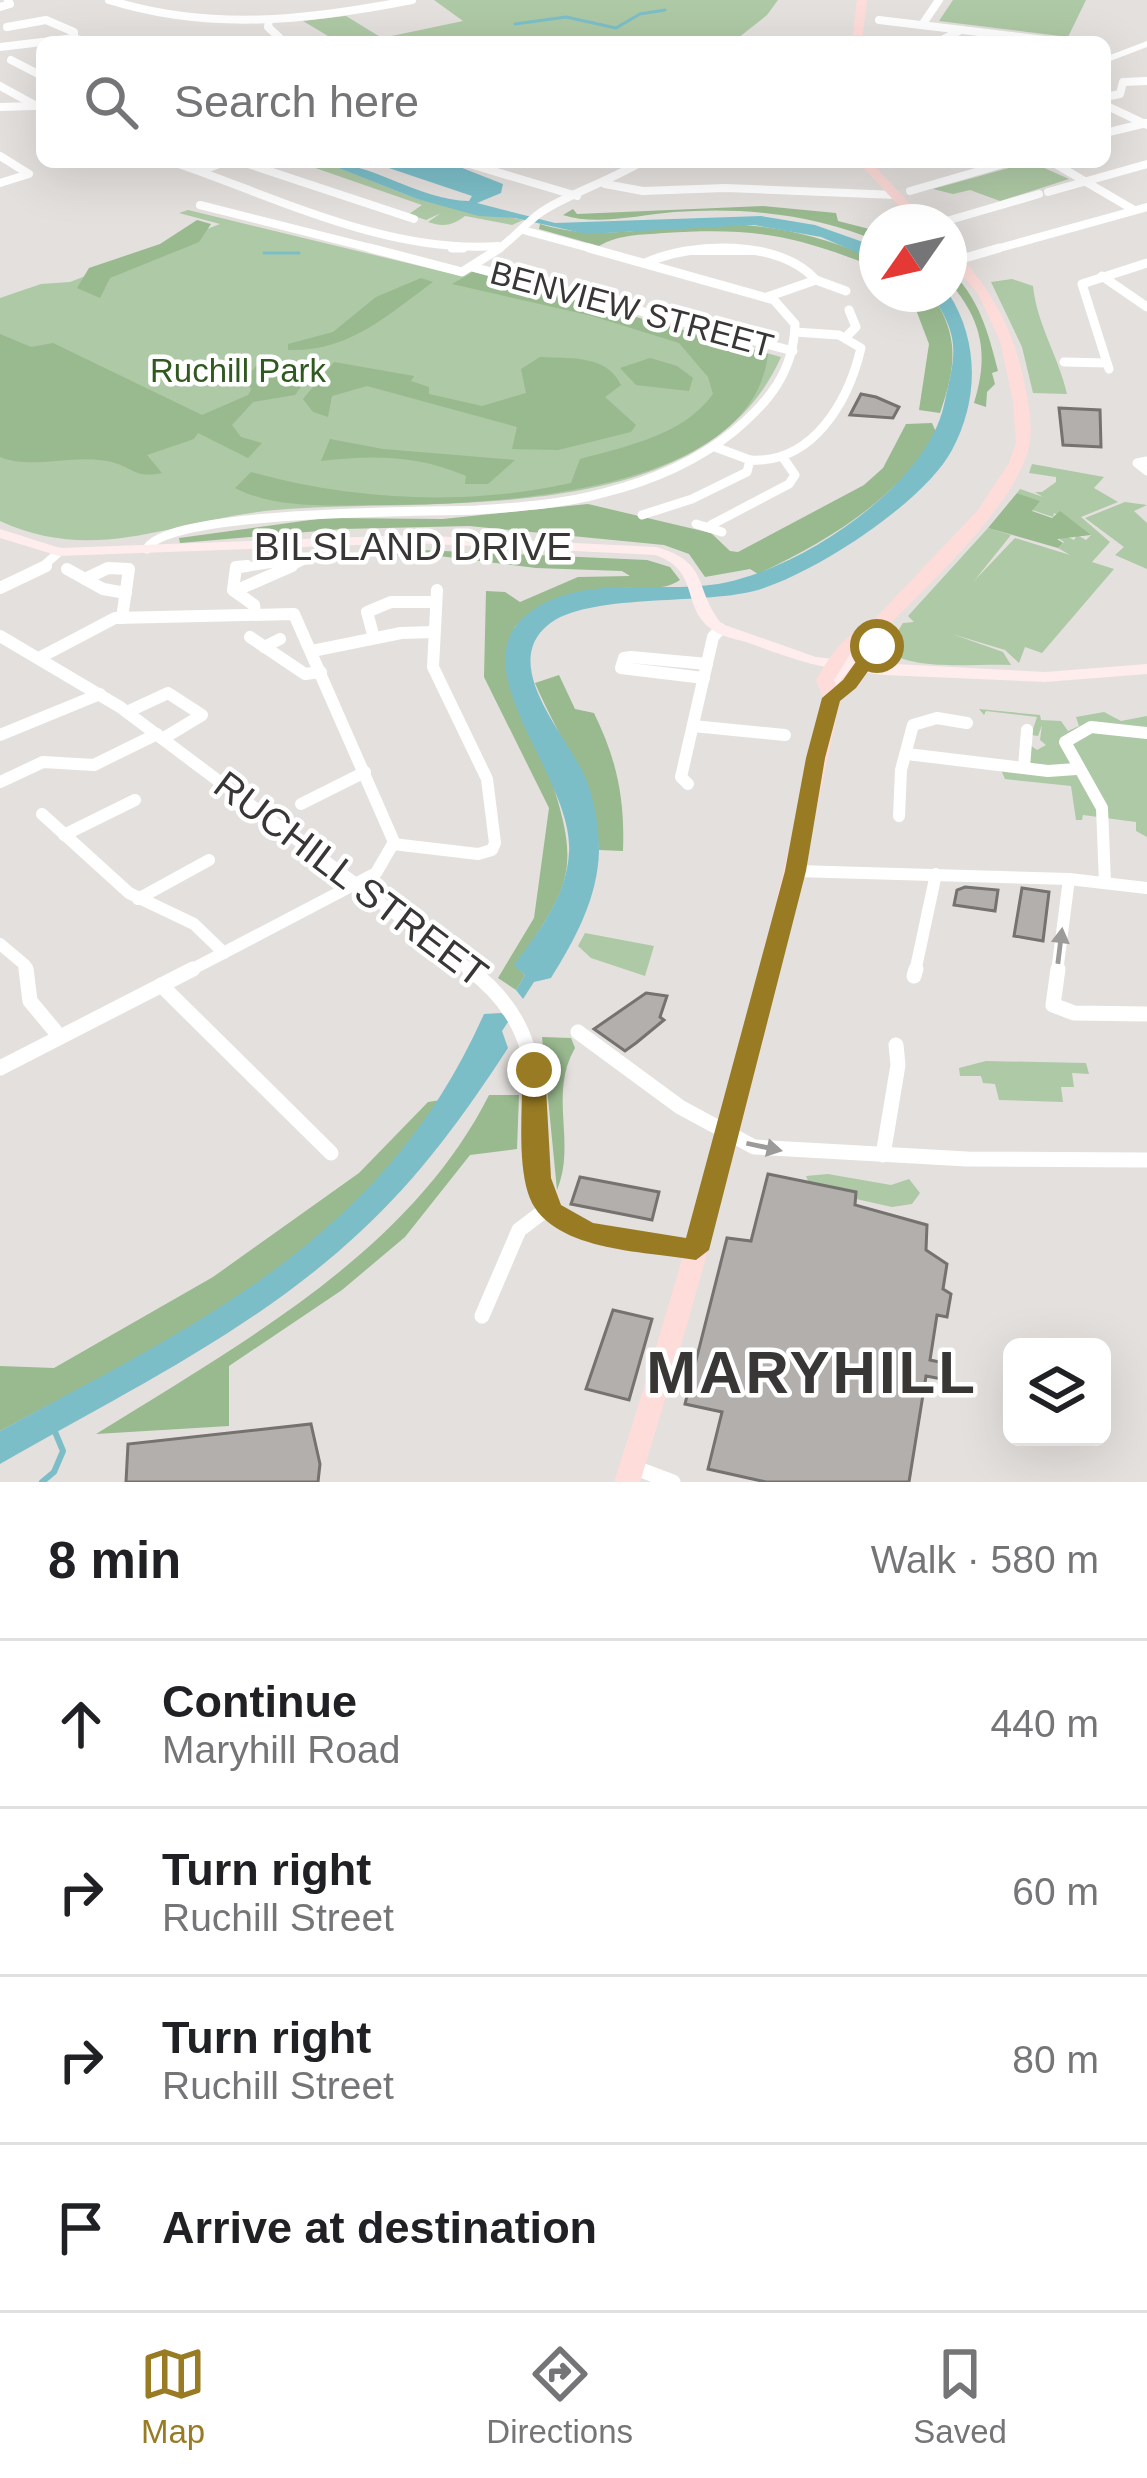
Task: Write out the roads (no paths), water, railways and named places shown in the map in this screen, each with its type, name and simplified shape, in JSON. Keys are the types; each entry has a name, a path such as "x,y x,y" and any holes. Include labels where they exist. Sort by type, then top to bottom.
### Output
{"main road":[{"path":"858,36 862,0"},
{"path":"870,168 910,204"},
{"path":"881,178 885,168"},
{"path":"630,1474 696,1250 796,871 815,758 832,698 850,684 849,662 858,633 876,628 996,500 1022,447 1023,416 1006,334 990,297 967,270"},
{"name":"BILSLAND DRIVE","path":"0,533 59,552 412,539 656,551 675,557 688,569 706,614 720,629"},
{"path":"849,662 882,641 876,628"},
{"path":"720,629 783,650 909,668 1058,677 1147,669"}],"street":[{"path":"0,7 10,4 8,0"},
{"path":"109,0 162,15 269,20 412,0"},
{"path":"922,25 939,0"},
{"path":"7,27 46,20 74,36"},
{"path":"269,20 276,36"},
{"path":"879,20 1012,36"},
{"path":"950,36 962,30"},
{"path":"0,47 36,43"},
{"path":"1111,59 1144,52"},
{"path":"11,60 36,73"},
{"path":"1111,98 1120,94 1123,82 1147,81"},
{"path":"0,86 36,105"},
{"path":"1111,104 1146,124"},
{"path":"0,107 36,107"},
{"path":"1111,133 1146,124"},
{"path":"0,156 29,174 0,183"},
{"path":"967,215 1147,164"},
{"path":"191,168 395,238 464,250 505,245"},
{"path":"200,171 208,168"},
{"path":"260,168 410,218 394,223"},
{"path":"483,168 577,196"},
{"path":"467,269 529,223 630,168"},
{"path":"978,168 983,171"},
{"path":"605,184 643,191 725,188 903,193 992,168"},
{"path":"1063,168 1133,210"},
{"name":"BENVIEW STREET","path":"200,205 793,351"},
{"path":"967,252 1147,206"},
{"path":"147,549 148,542 159,536 254,520 561,500 660,474 715,447 771,395 793,351 796,332 788,311 767,297 529,223"},
{"path":"645,262 676,251 744,251 802,266 816,280 845,290"},
{"path":"1064,362 1108,366 1082,284 1147,263"},
{"path":"1102,276 1147,307"},
{"path":"767,297 816,280"},
{"path":"846,337 856,327 849,310"},
{"path":"715,447 750,460 784,459 796,454 814,434 855,371 861,348 846,337 796,332"},
{"path":"696,524 717,529 789,484 795,475 784,459"},
{"path":"642,515 666,511 747,472 750,460"},
{"path":"1147,461 1138,463 1147,471"},
{"path":"0,588 50,564 59,552"},
{"path":"235,591 309,558"},
{"path":"235,591 235,568 240,564 273,562 285,568"},
{"path":"85,579 108,568 130,571 122,618"},
{"path":"67,569 104,589 126,593"},
{"path":"235,591 254,605 255,614"},
{"path":"374,638 365,617 369,611 393,602 437,596 433,667 487,779 496,844 478,854 393,844"},
{"path":"39,658 106,621 122,618 272,613 298,617 393,844"},
{"path":"688,784 681,778 714,635 720,629"},
{"path":"312,651 434,632"},
{"name":"RUCHILL STREET","path":"0,635 127,712 494,986 513,1007 529,1039 538,1178 548,1208"},
{"path":"250,638 305,674 321,672"},
{"path":"264,646 280,639"},
{"path":"632,657 705,671 621,668 624,658 632,657"},
{"path":"0,782 48,761 94,765 202,714 168,693 127,712"},
{"path":"0,735 100,694"},
{"path":"898,816 908,734 917,721 937,718 967,723"},
{"path":"1105,883 1102,808 1076,769 1065,742 1079,730 1106,725 1147,733"},
{"path":"693,726 785,735"},
{"path":"1024,767 1027,730"},
{"path":"907,754 1076,769"},
{"path":"301,804 365,772"},
{"path":"334,786 344,799"},
{"path":"64,835 135,800"},
{"path":"42,814 139,899 189,921 224,953"},
{"path":"0,1068 360,883 376,873 393,844"},
{"path":"139,899 209,860"},
{"path":"796,871 1069,879 1147,888"},
{"path":"914,976 936,874"},
{"path":"1069,879 1053,1005 1058,1010 1147,1014"},
{"path":"4,952 27,968 30,1001 60,1037"},
{"path":"161,985 331,1153"},
{"path":"578,1033 680,1107 754,1147 803,1153 1147,1160"},
{"path":"883,1155 897,1073 896,1045"},
{"path":"482,1316 521,1226 548,1208 568,1225 587,1232 696,1250"},
{"path":"630,1474 674,1482"}],"water":[{"path":"338,168 359,168 432,194 469,201 472,196 389,168 462,168 503,184 501,193 477,203 555,223 761,216 815,225 859,241 859,253 821,237 754,225 586,234 515,218 479,216 417,199"},
{"path":"942,312 959,312 966,331 972,371 967,411 938,471 892,514 834,554 778,583 731,595 589,608 548,625 535,642 530,660 534,681 586,779 599,851 590,901 576,933 551,978 534,982 523,999 516,990 525,975 514,965 557,898 569,852 566,823 555,792 512,696 506,667 508,640 524,617 567,594 617,587 718,584 750,576 785,562 854,520 912,466 932,436 951,373 948,323"},
{"path":"501,1013 510,1019 502,1031 508,1048 440,1144 360,1232 233,1330 0,1464 0,1431 216,1310 341,1215 395,1158 443,1091 484,1014"}],"waterway":[{"path":"515,24 566,17 616,28 640,14 665,10"},
{"path":"264,253 299,253"},
{"path":"42,1482 54,1472 63,1451 53,1427"}],"district":[{"name":"MARYHILL","path":"812,1372"}],"park label":[{"name":"Ruchill Park","path":"238,370"}]}
